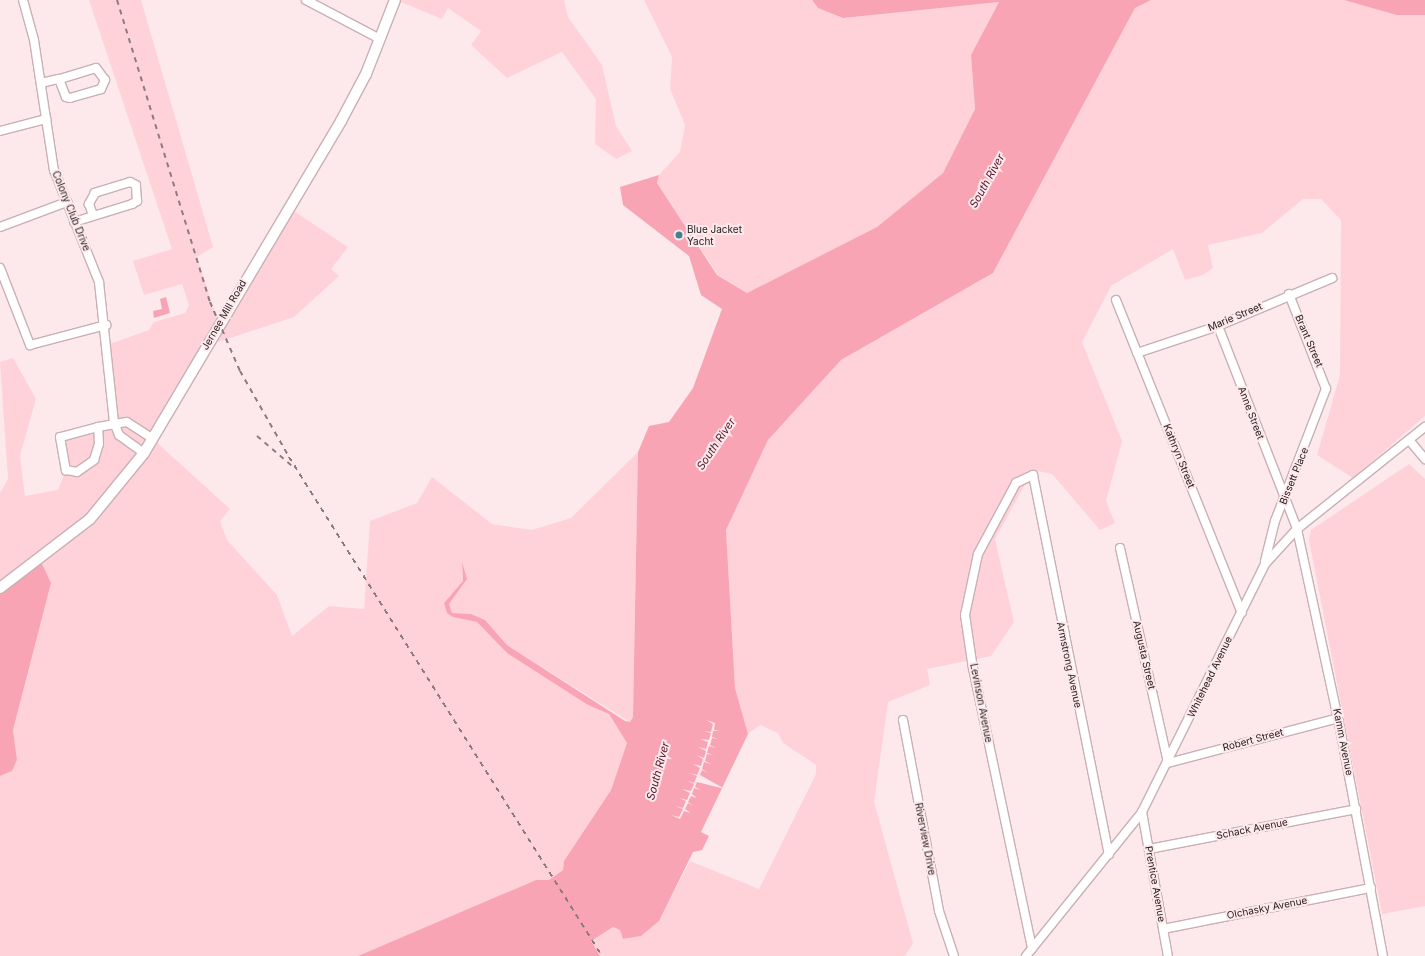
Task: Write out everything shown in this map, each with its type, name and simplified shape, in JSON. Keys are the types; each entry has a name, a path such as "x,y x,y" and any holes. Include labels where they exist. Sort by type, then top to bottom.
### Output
{"street":[{"name":"Colony Club Drive","path":"23,0 41,83 54,170 99,282 106,325 109,401 114,422 119,435 144,453"},
{"path":"306,0 380,39"},
{"name":"Jernee Mill Road","path":"0,588 90,519 144,453 341,121 380,39 395,0"},
{"path":"41,83 96,68 105,80 101,89 70,98 66,97 59,79"},
{"path":"0,132 46,119"},
{"path":"74,222 137,201 136,185 130,182 95,193 89,204 92,215"},
{"path":"0,227 67,202"},
{"path":"0,268 30,345 106,325"},
{"name":"Marie Street","path":"1137,353 1218,326 1288,294 1332,278"},
{"name":"Brant Street","path":"1288,294 1326,389"},
{"name":"Kathryn Street","path":"1116,300 1242,613"},
{"name":"Anne Street","path":"1218,326 1284,500 1297,528"},
{"name":"Bissett Place","path":"1265,564 1284,500 1326,389"},
{"path":"98,427 100,444 94,460 77,472 66,470 60,437 114,422 127,422 153,439"},
{"name":"Whitehead Avenue","path":"1026,956 1110,854 1142,812 1168,763 1265,564 1297,528 1425,427"},
{"path":"1409,440 1425,459"},
{"name":"Armstrong Avenue","path":"1032,475 1110,854"},
{"name":"Levinson Avenue","path":"1032,475 1016,483 978,554 965,615 973,669 1032,948"},
{"name":"Kamm Avenue","path":"1297,528 1338,718 1383,956"},
{"name":"Augusta Street","path":"1120,548 1168,763"},
{"name":"Robert Street","path":"1168,763 1338,718"},
{"name":"Riverview Drive","path":"903,720 939,910 954,956"},
{"name":"Schack Avenue","path":"1149,849 1356,808"},
{"name":"Prentice Avenue","path":"1142,812 1168,956"},
{"name":"Olchasky Avenue","path":"1163,929 1371,888"}],"shaded area":[{"path":"89,0 141,0 213,247 197,257 218,322 288,207 348,247 331,269 339,276 294,317 206,346 153,439 230,509 220,521 227,540 277,595 292,636 329,606 364,609 370,521 417,503 432,477 492,524 532,530 571,518 638,452 633,717 630,722 507,645 485,620 471,614 452,613 449,604 466,579 462,565 463,581 444,603 453,617 477,622 507,653 588,705 609,714 627,743 611,790 564,861 563,870 549,880 536,880 358,956 0,956 0,776 12,771 17,760 13,730 51,583 0,588 0,493 8,479 0,362 13,358 36,399 20,456 25,496 58,490 66,470 59,442 114,421 107,345 149,330 154,322 185,313 189,305 182,284 144,295 133,261 172,249"},
{"path":"396,0 564,0 568,17 602,65 616,126 632,151 616,159 595,144 596,99 562,52 507,78 471,45 481,31 448,8 442,19"},
{"path":"644,0 812,0 818,8 843,18 999,2 971,55 975,109 943,173 877,227 747,293 718,275 657,183 659,175 680,152 685,125 670,89 672,57"},
{"path":"1151,0 1344,0 1397,14 1425,15 1425,416 1353,478 1317,455 1340,375 1341,220 1321,199 1303,199 1262,233 1208,245 1213,268 1203,275 1185,280 1173,249 1111,286 1082,342 1122,441 1106,501 1115,523 1100,530 1052,474 1033,470 995,539 1014,622 991,656 927,669 930,685 888,702 874,802 913,943 905,956 600,956 591,941 613,927 620,930 623,939 641,936 658,922 690,861 759,889 816,774 816,765 783,743 778,733 760,725 748,734 735,688 726,530 768,440 841,360 993,273 1135,8"},
{"path":"1409,464 1425,479 1425,906 1382,914 1309,540 1311,530"}],"water":[{"name":"South River","path":"812,0 1151,0 1135,8 993,273 841,360 768,440 726,530 735,688 748,734 701,832 709,836 702,850 693,852 659,921 641,936 623,939 620,930 613,927 591,941 600,956 358,956 536,880 549,880 563,870 564,861 611,790 627,743 609,714 588,705 507,653 477,622 453,617 447,613 444,603 463,581 462,562 467,579 449,604 452,613 471,614 485,620 507,645 625,721 630,722 633,717 638,452 649,426 669,422 693,388 722,309 701,295 689,256 623,205 620,187 659,175 657,183 717,275 747,293 877,227 943,173 975,109 971,55 999,2 843,18 818,8"},
{"path":"1344,0 1425,0 1425,15 1397,15"},
{"path":"166,297 170,313 154,318 153,311 162,309 160,299"},
{"path":"40,560 51,583 13,730 17,760 12,771 0,776 0,588"}],"pier":[{"path":"706,720 715,723 714,730 720,731 713,731 712,737 718,739 712,738 710,745 716,748 709,746 707,753 714,755 707,754 705,761 711,764 704,762 702,769 708,773 702,770 700,775 725,789 697,782 695,787 701,790 694,788 692,794 697,798 691,796 688,802 694,806 688,803 685,809 691,813 684,811 680,819 671,815 679,817 683,809 675,806 683,808 686,801 679,798 687,800 690,793 682,789 691,791 694,784 686,780 694,783 697,776 689,773 697,775 700,768 693,764 701,766 703,759 696,755 704,758 706,751 698,747 706,749 708,742 700,739 709,740 711,733 703,731 711,732 713,724"}],"railway":[{"path":"117,0 210,302 240,371 289,457 602,956"},
{"path":"257,436 291,465"}],"place":[{"name":"Blue Jacket Yacht","path":"679,235"}]}
